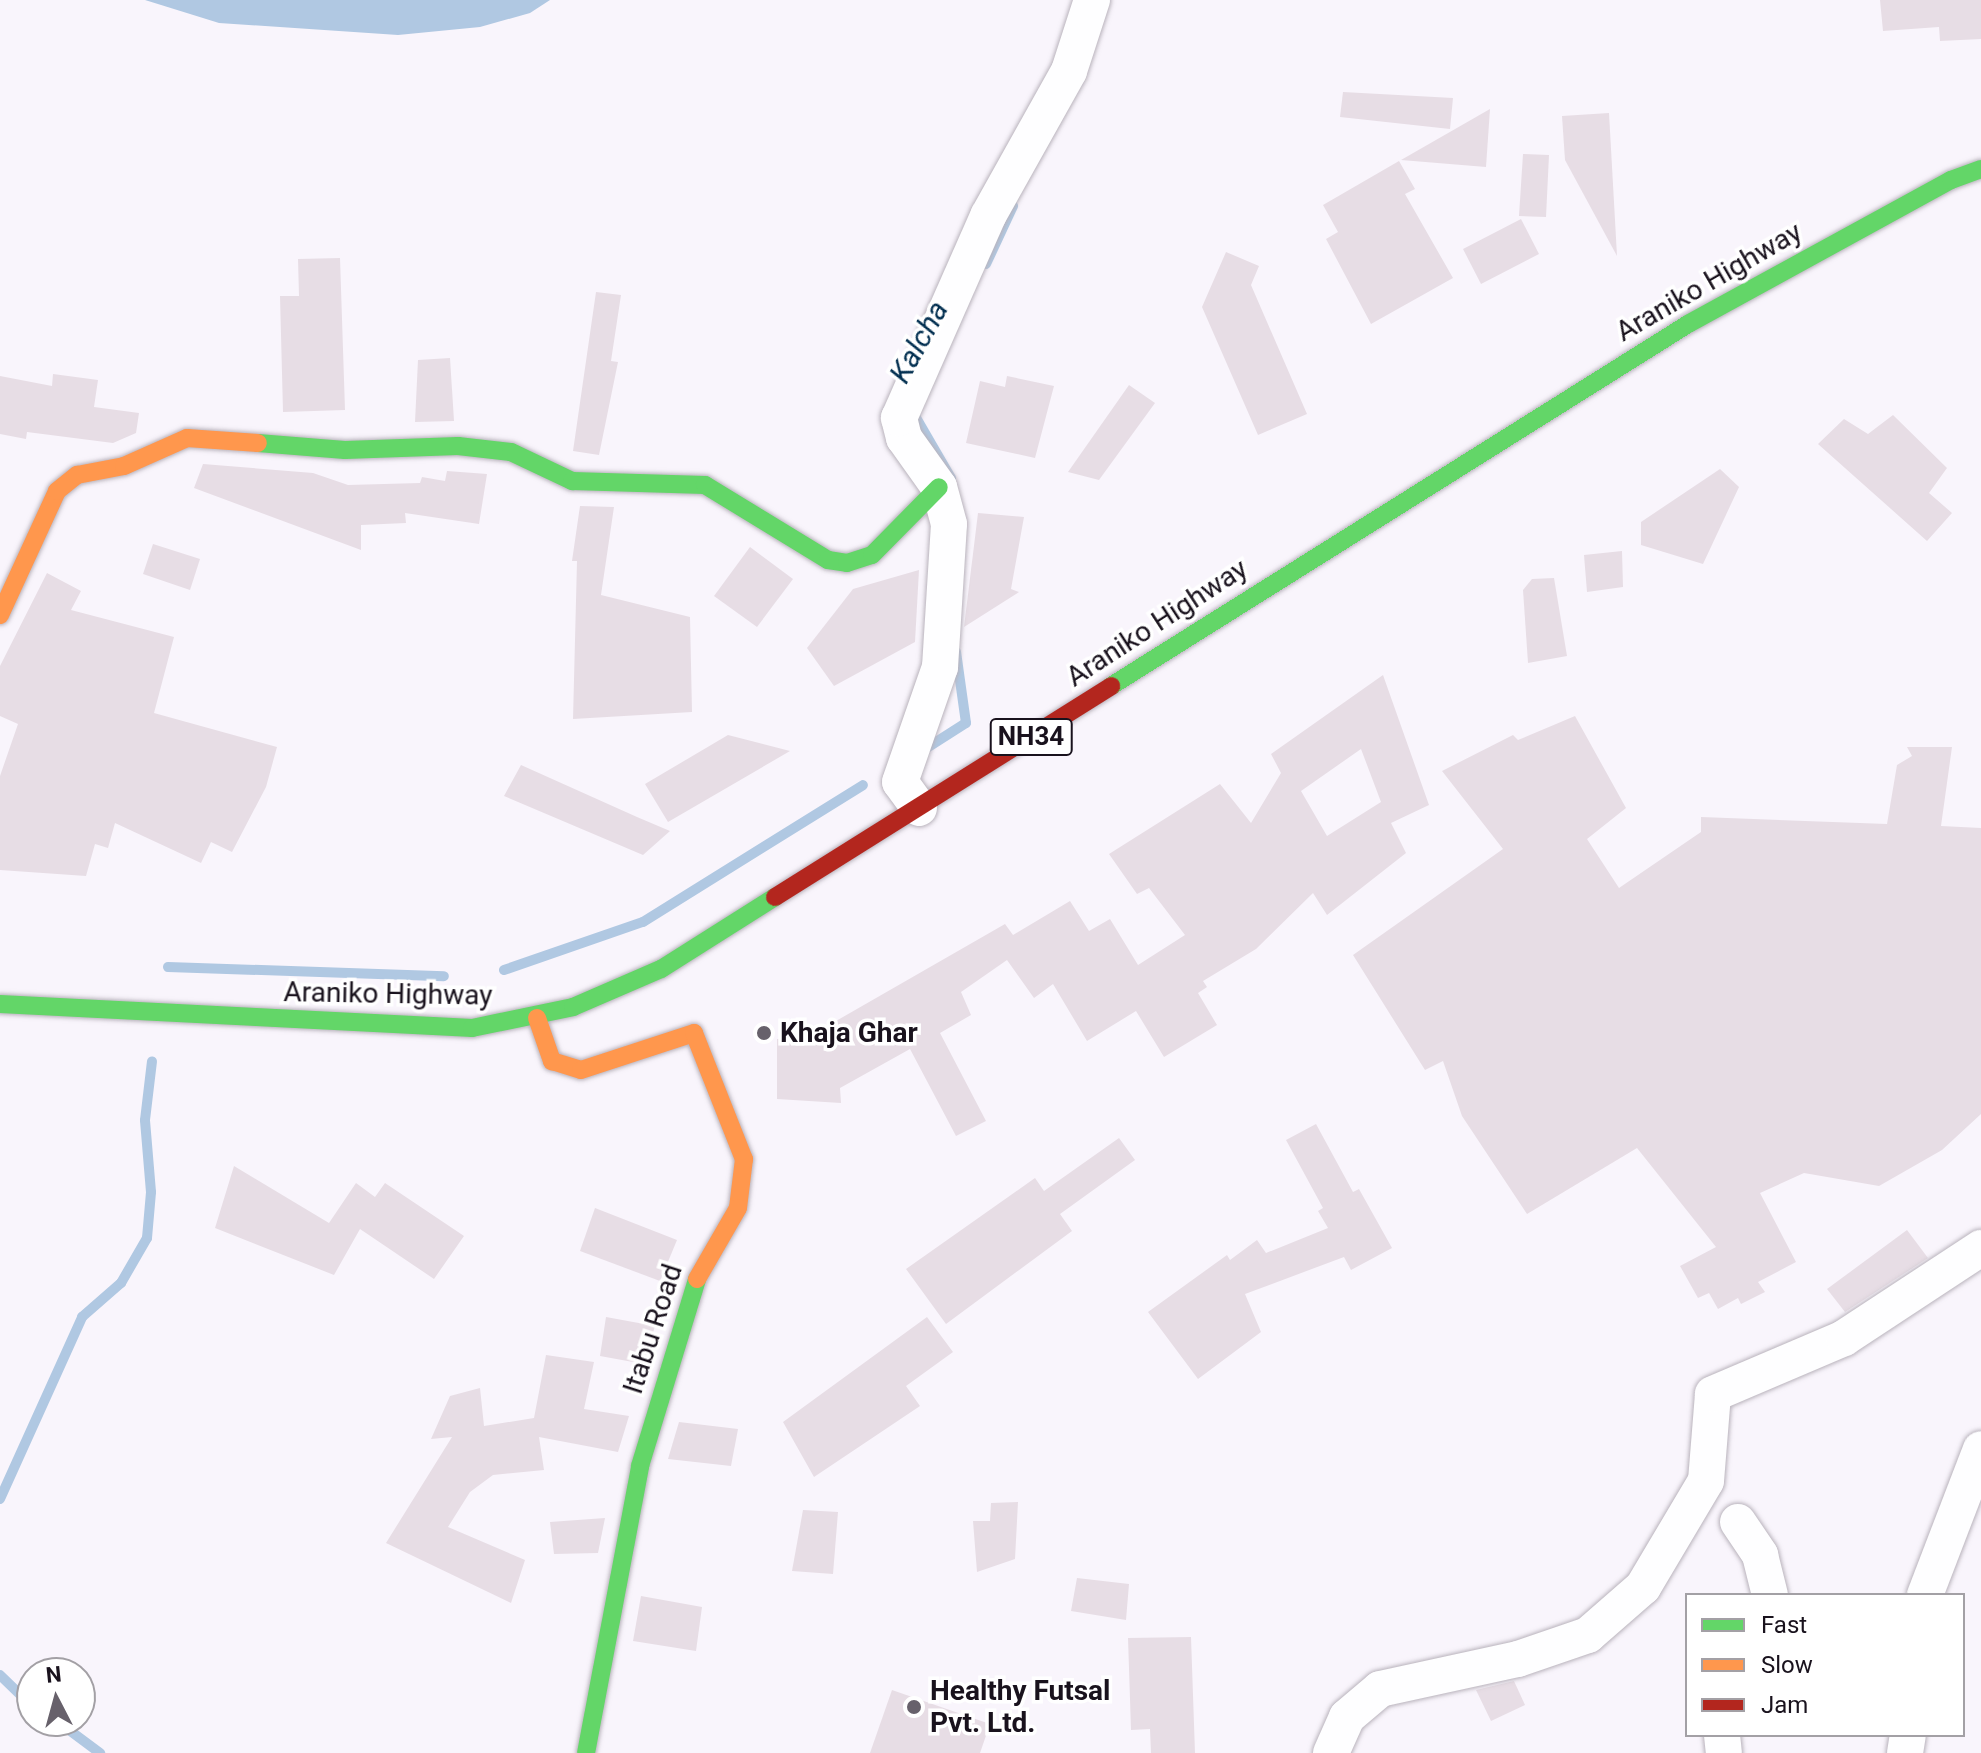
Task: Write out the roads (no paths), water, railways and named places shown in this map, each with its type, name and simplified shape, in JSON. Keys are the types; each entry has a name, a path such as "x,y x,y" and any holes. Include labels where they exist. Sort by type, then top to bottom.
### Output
{"main road":[{"name":"Araniko Highway","path":"0,1004 472,1028 537,1018 661,969 1688,324 1951,180 1981,169"},
{"path":"0,615 57,491 77,475 124,466 187,438 371,451 458,446 511,452 572,481 705,485 828,560 847,563 872,555 939,487"},
{"name":"Itabu Road","path":"537,1018 552,1061 581,1070 694,1033 744,1159 738,1208 693,1285 640,1466 586,1753"}],"street":[{"path":"919,808 900,782 940,667 949,524 939,487 904,438 899,418 988,216 1069,71 1092,0"},
{"path":"1331,1753 1347,1717 1380,1689 1518,1659 1588,1635 1643,1587 1706,1481 1713,1394 1844,1338 1981,1248"},
{"path":"1926,1593 1981,1449"},
{"path":"1738,1522 1760,1555 1770,1593"}],"water":[{"path":"145,0 550,0 530,13 480,27 398,35 219,23"}],"waterway":[{"name":"Kalcha","path":"986,264 1013,206"},
{"name":"Kalcha","path":"911,409 951,478"},
{"name":"Kalcha","path":"922,751 966,723 956,652"},
{"path":"504,970 643,922 863,785"},
{"path":"168,967 444,976"},
{"path":"0,1499 82,1317 121,1283 147,1238 151,1192 145,1120 152,1061"},
{"path":"0,1675 16,1690"},
{"path":"78,1737 100,1753"}],"place":[{"name":"Khaja Ghar","path":"764,1033"},
{"name":"Healthy Futsal Pvt. Ltd.","path":"914,1707"}]}
